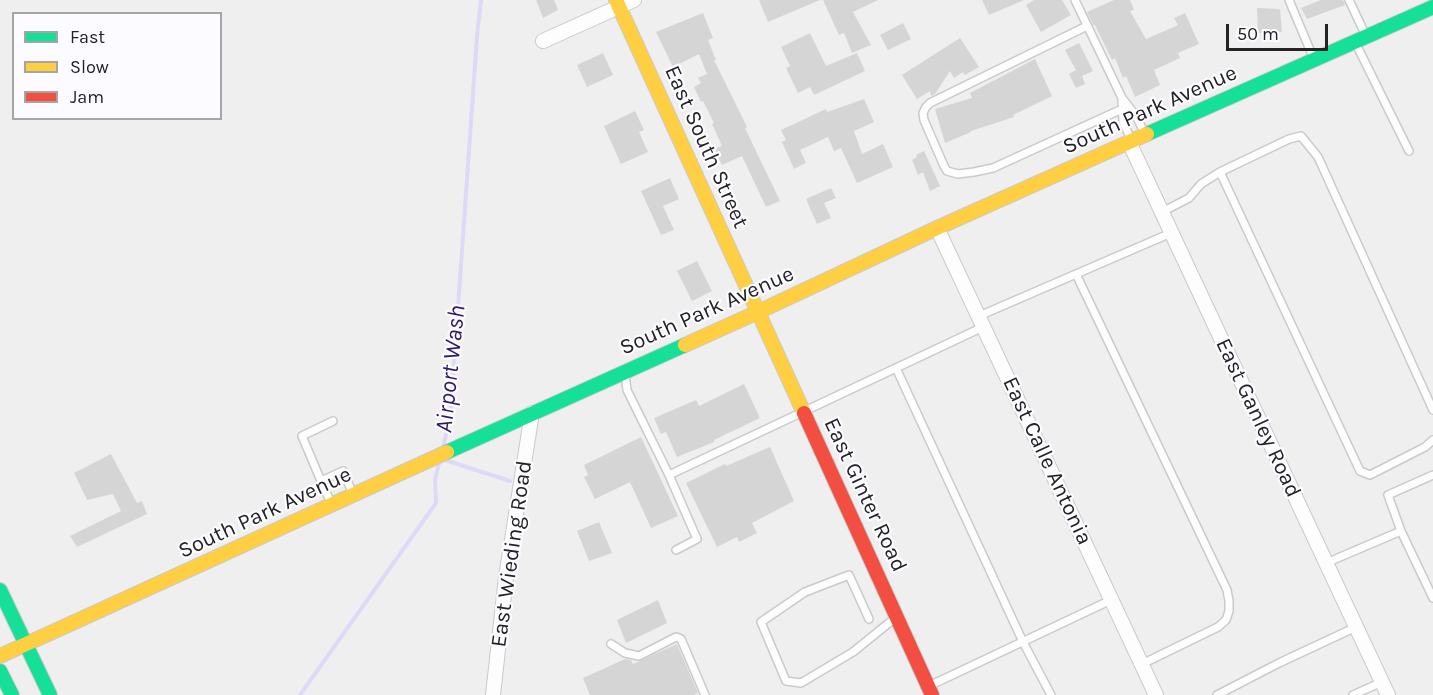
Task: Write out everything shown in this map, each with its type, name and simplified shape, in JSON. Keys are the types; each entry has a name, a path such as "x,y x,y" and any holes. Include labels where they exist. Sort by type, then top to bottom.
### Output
{"main road":[{"name":"East South Street","path":"618,3 758,312"},
{"name":"South Park Avenue","path":"0,656 758,312 937,228 1433,7"},
{"name":"East Ginter Road","path":"758,312 930,691"},
{"path":"0,590 50,695"},
{"path":"0,671 12,695"}],"street":[{"path":"543,41 618,3 634,0"},
{"name":"East Ganley Road","path":"1135,139 1171,233 1388,695"},
{"name":"East Calle Antonia","path":"937,228 1156,695"},
{"name":"East Wieding Road","path":"493,695 506,577 532,413"}],"lane":[{"path":"1075,0 1122,98 1136,116 1135,139"},
{"path":"1288,0 1314,60"},
{"path":"1349,0 1361,39 1409,152"},
{"path":"1087,26 930,103 923,113 924,120 947,171 958,174 993,168 1122,109"},
{"path":"1122,98 1123,122 1135,139"},
{"path":"1162,212 1189,198 1201,184 1220,172 1289,139 1301,136 1318,157 1433,410"},
{"path":"1220,172 1360,471 1370,476 1425,447 1433,440"},
{"path":"669,475 896,368 981,321 1076,274 1171,233"},
{"path":"1076,274 1227,590 1229,601 1226,620 1218,627 1142,664"},
{"path":"896,368 1023,642 1051,695"},
{"path":"625,371 627,390 669,475 697,539 676,550"},
{"path":"332,505 302,436 333,421"},
{"path":"321,481 343,471 353,495"},
{"path":"1433,475 1388,495 1401,531 1433,598"},
{"path":"1326,563 1401,531"},
{"path":"869,619 849,575 805,592 761,622 786,681 801,683 853,652 897,616"},
{"path":"930,691 1023,642 1112,600"},
{"path":"1217,695 1356,627"},
{"path":"611,644 625,653 639,656 676,637 681,639 705,695"},
{"path":"1353,695 1382,682"}],"building":[{"path":"536,0 554,0 558,10 543,18"},
{"path":"759,0 820,0 768,22"},
{"path":"823,0 878,0 853,12 871,45 852,53 844,33 839,35"},
{"path":"982,0 1024,0 989,15"},
{"path":"1034,0 1062,0 1071,15 1041,32 1026,5"},
{"path":"1114,0 1130,0 1134,10 1130,11 1146,39 1178,25 1174,18 1185,13 1199,44 1178,53 1180,58 1154,70 1160,85 1135,97 1126,76 1123,78 1115,58 1112,60 1087,12"},
{"path":"1321,0 1343,0 1345,5 1307,19 1301,8"},
{"path":"1257,8 1280,9 1282,32 1258,33"},
{"path":"703,13 713,38 708,40 716,60 714,60 780,201 766,207 742,156 722,165 714,149 722,146 712,124 714,123 694,87 701,83 698,78 707,74 699,54 673,67 656,32"},
{"path":"903,23 911,39 888,50 880,35"},
{"path":"810,33 826,66 857,53 865,71 814,95 810,87 798,93 786,68 790,66 781,47"},
{"path":"960,38 979,67 965,75 963,72 954,78 950,71 935,94 931,96 930,91 917,99 902,75"},
{"path":"1079,43 1093,71 1082,76 1085,84 1076,88 1069,74 1076,70 1065,50"},
{"path":"603,53 613,75 587,87 577,65"},
{"path":"1035,59 1052,96 1013,115 1014,117 971,131 945,143 935,109 972,98 970,93"},
{"path":"864,99 874,122 854,131 862,154 883,144 893,167 857,183 841,148 834,151 828,137 800,150 806,163 794,169 782,142 786,140 781,130 826,109 827,112"},
{"path":"635,111 644,130 639,132 648,152 621,164 604,126"},
{"path":"924,151 940,186 930,191 923,172 918,175 912,160"},
{"path":"670,178 679,199 663,206 674,230 661,235 641,191"},
{"path":"831,188 836,198 824,203 831,218 817,224 806,199"},
{"path":"697,261 712,291 692,301 677,271"},
{"path":"744,384 760,418 714,442 677,457 666,432 661,434 654,418 696,400 699,406"},
{"path":"641,437 678,516 651,528 630,482 595,499 584,477 588,475 584,465"},
{"path":"770,447 794,501 752,523 757,533 739,542 737,537 717,547 686,483 725,464 726,466"},
{"path":"111,454 137,503 142,501 147,514 77,547 70,536 121,511 113,494 87,500 74,473"},
{"path":"599,522 612,553 589,561 577,531"},
{"path":"658,600 667,623 626,643 617,620"},
{"path":"677,644 698,693 694,695 590,695 583,678 625,659 631,660 633,664"}],"waterway":[{"name":"Airport Wash","path":"443,447 451,408 481,0"},
{"path":"445,460 510,481"},
{"name":"Airport Wash","path":"300,695 436,503 435,480 439,463"}],"traffic: fast":[{"path":"1147,134 1433,7"},
{"path":"447,452 685,345"},
{"path":"0,590 50,695"},
{"path":"0,671 12,695"}],"traffic: slow":[{"path":"616,0 804,413"},
{"path":"685,345 1147,134"},
{"path":"0,656 447,452"}],"traffic: jam":[{"path":"804,413 932,695"}]}
